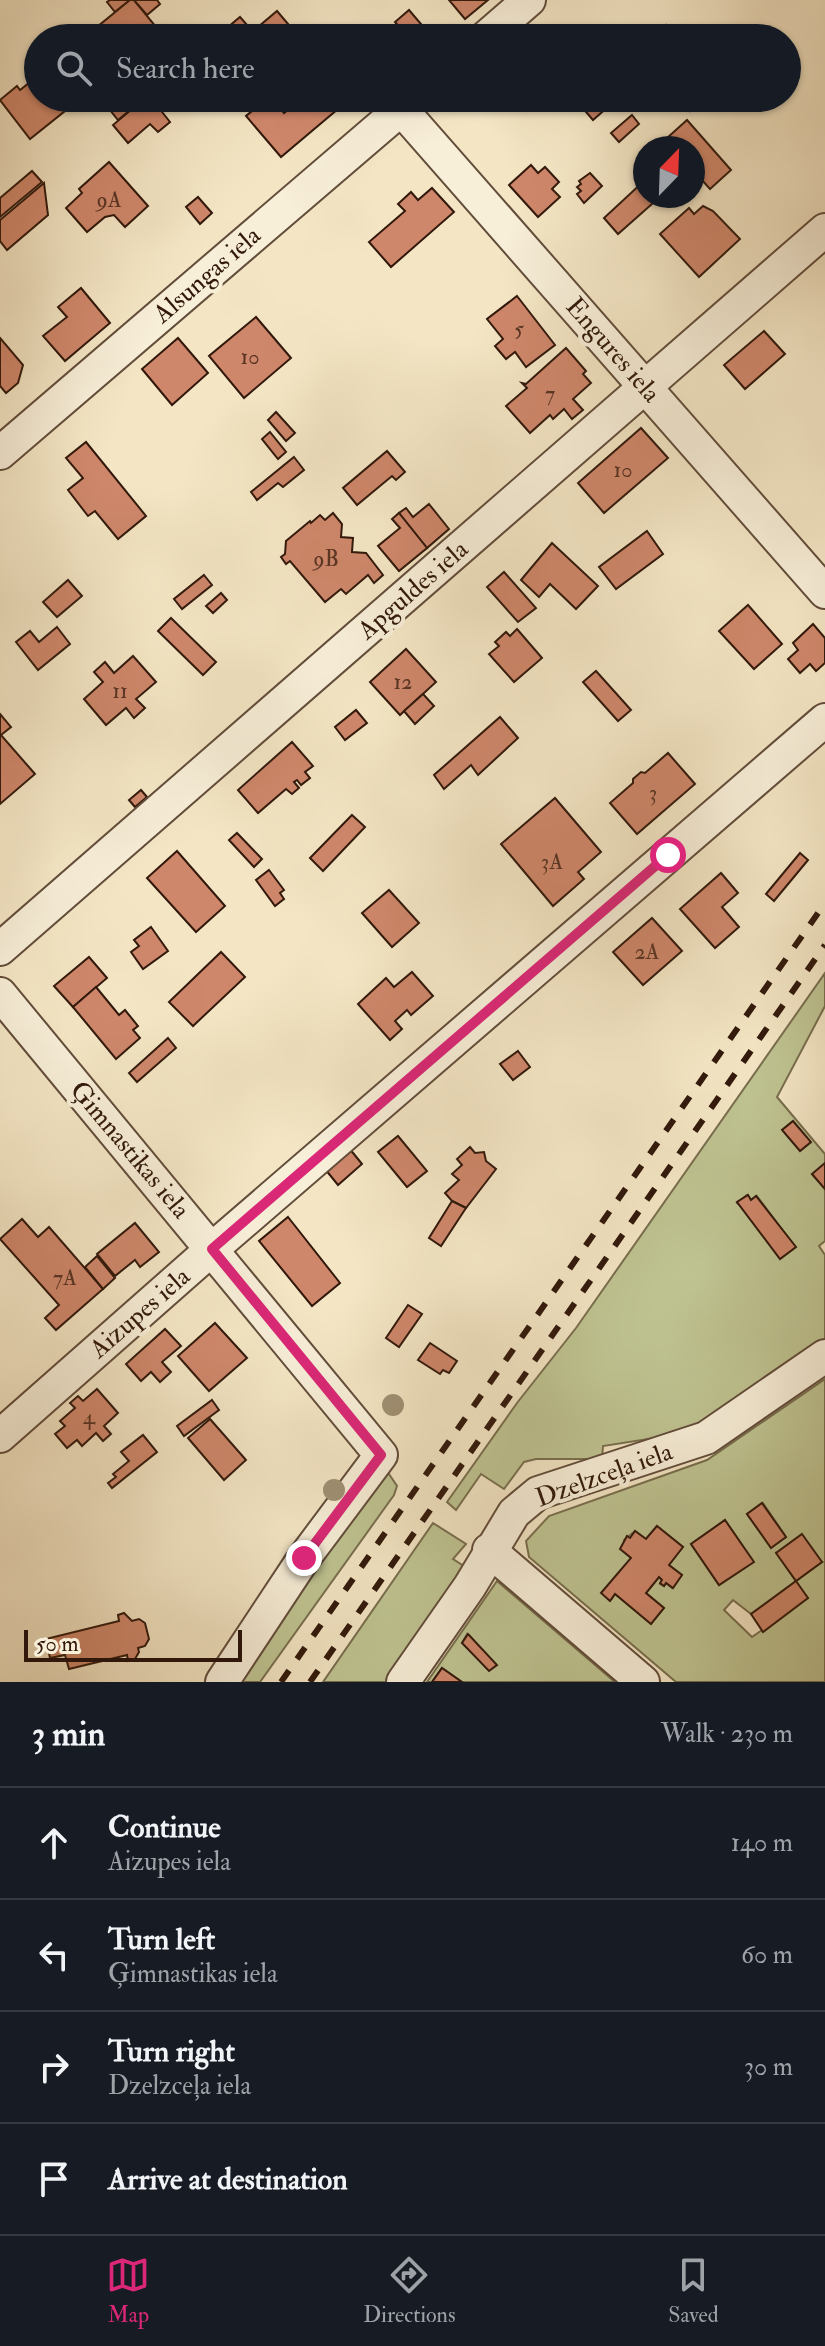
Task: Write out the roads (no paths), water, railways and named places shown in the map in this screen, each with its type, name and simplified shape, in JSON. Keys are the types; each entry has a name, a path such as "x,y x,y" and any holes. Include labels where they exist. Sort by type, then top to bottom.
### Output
{"street":[{"path":"501,24 529,0"},
{"name":"Alsungas iela","path":"0,453 399,112"},
{"name":"Engures iela","path":"415,112 646,387 825,592"},
{"name":"Apguldes iela","path":"0,949 825,230"},
{"name":"Aizupes iela","path":"0,1436 825,720"},
{"name":"Ģimnastikas iela","path":"0,994 381,1455 304,1558 222,1682"},
{"name":"Dzelzceļa iela","path":"403,1682 470,1586 514,1513 538,1493 706,1438 825,1356"},
{"path":"489,1550 643,1682"}],"railway":[{"path":"281,1682 825,903"},
{"path":"310,1682 825,945"}]}
